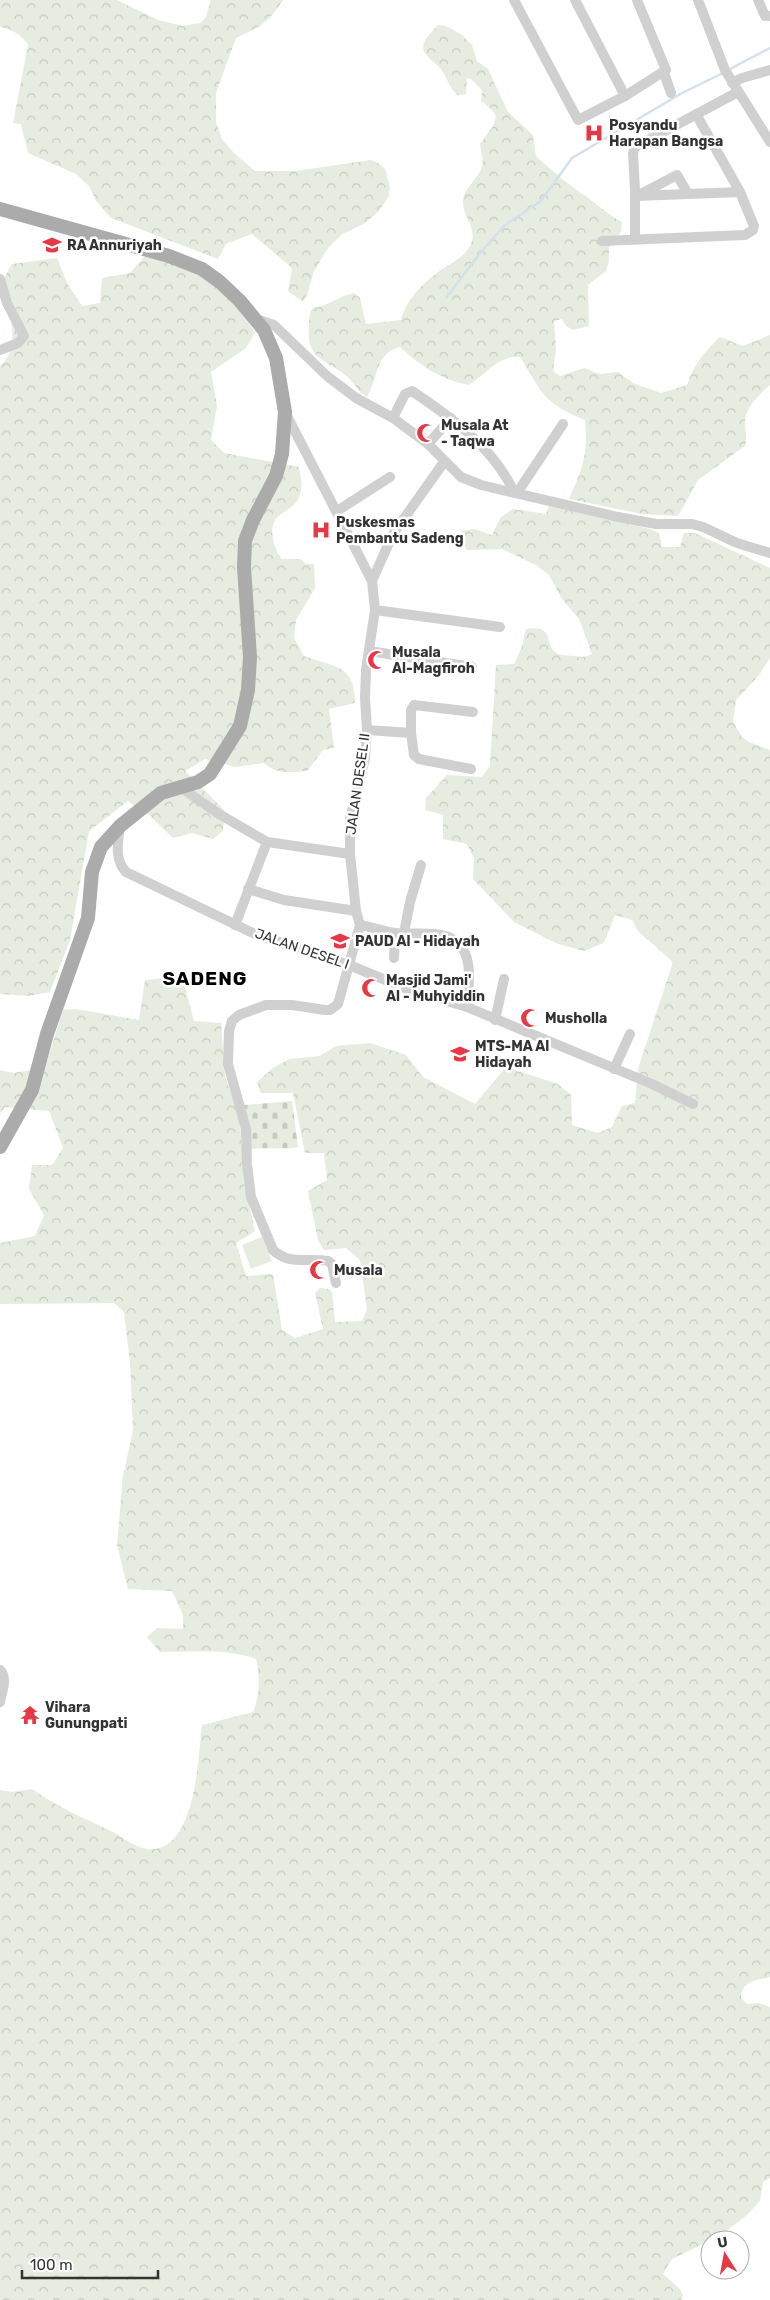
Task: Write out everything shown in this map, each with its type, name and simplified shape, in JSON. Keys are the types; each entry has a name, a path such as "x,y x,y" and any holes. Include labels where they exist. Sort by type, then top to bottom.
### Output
{"main road":[{"path":"0,209 169,256 193,265 220,282 256,319 264,330 276,358 285,412 282,454 276,476 253,520 245,541 244,567 250,657 248,690 240,726 210,774 198,782 161,793 120,826 106,840 95,859 88,918 47,1034 32,1090 0,1147"}],"street":[{"path":"514,0 576,119 581,120 665,70"},
{"path":"575,0 624,96"},
{"path":"637,0 665,70 671,93"},
{"path":"698,0 728,76 770,142"},
{"path":"758,0 765,16 770,16"},
{"path":"728,76 742,78 770,70"},
{"path":"635,239 636,196 633,153 635,147 738,92"},
{"path":"602,241 750,234 754,226 740,192 696,114"},
{"path":"636,196 677,175 688,194"},
{"path":"636,196 740,192"},
{"path":"0,279 3,303 24,338 18,343 0,350"},
{"path":"256,319 274,326 327,376 356,398 393,418 428,444 460,477 481,485 618,518 656,524 698,525 737,543 770,553"},
{"path":"393,418 405,394 412,391 451,418 487,452 506,475 516,493"},
{"name":"JALAN DESEL II","path":"285,412 372,581 375,610 365,698 367,730 365,758 350,819 350,854 356,911 360,925"},
{"path":"428,444 451,418"},
{"path":"516,493 563,424"},
{"path":"372,581 393,534 444,462"},
{"path":"337,511 390,477"},
{"path":"375,610 500,627"},
{"path":"369,651 472,666"},
{"path":"471,769 420,759 414,755 410,710 414,706 473,712"},
{"path":"367,730 411,733"},
{"path":"180,787 219,814 267,842 350,854"},
{"name":"JALAN DESEL I","path":"120,826 117,857 119,865 126,872 235,925 291,947 349,965 410,990 467,1007 693,1104"},
{"path":"235,925 267,842"},
{"path":"394,958 422,865"},
{"path":"248,889 284,900 356,911"},
{"path":"336,1283 332,1264 328,1261 289,1260 273,1250 251,1196 247,1164 246,1129 228,1064 229,1031 232,1021 239,1016 266,1005 292,1005 330,1010 338,1004 360,925 400,933 448,937 461,947 469,970 467,1007"},
{"path":"496,1020 504,979"},
{"path":"614,1069 630,1034"},
{"path":"0,1670 4,1673 0,1702"}],"green space":[{"path":"0,0 117,0 158,20 183,26 200,23 206,17 211,0 283,0 263,24 236,38 216,93 216,122 222,139 234,153 255,171 295,171 371,160 385,169 390,188 388,198 378,212 365,223 341,235 328,248 314,271 303,302 288,291 292,268 252,234 226,244 218,259 111,218 96,201 89,186 76,174 28,153 21,124 13,123 28,45 16,33 0,27"},
{"path":"438,25 446,26 462,35 472,45 477,61 488,69 508,112 533,135 536,156 571,186 622,222 621,232 609,248 609,260 606,271 588,285 589,326 573,330 566,326 562,319 554,321 556,349 553,371 560,376 584,368 600,374 618,372 633,383 661,393 687,385 700,359 720,337 743,346 770,335 770,385 754,401 748,411 745,422 745,446 698,480 678,516 642,514 569,499 578,479 585,452 585,420 560,408 545,396 520,357 512,357 499,362 468,385 431,371 400,347 392,350 381,360 367,397 348,377 320,358 311,346 309,321 313,308 354,293 360,298 366,324 401,320 411,299 421,287 438,272 463,255 470,247 473,236 463,201 468,188 483,165 480,144 493,126 496,116 481,101 482,90 471,79 467,78 466,94 458,95 452,89 441,69 425,53 423,45"},
{"path":"144,257 174,263 213,284 230,299 255,332 246,348 211,372 217,406 211,440 224,453 299,467 301,493 295,504 276,519 272,528 274,545 282,559 300,559 306,564 314,564 315,588 296,620 294,638 304,656 341,669 347,674 354,690 355,703 329,709 334,748 323,750 307,771 279,771 264,763 235,767 205,759 185,771 225,811 223,831 213,839 192,833 173,838 148,814 128,801 89,831 70,940 50,992 28,996 0,994 0,366 8,357 12,336 5,278 12,264 57,258 67,283 82,306 100,303 102,278 130,273"},
{"path":"549,506 650,529 659,533 662,547 680,547 684,533 695,533 770,568 770,658 759,675 736,700 733,722 742,737 749,742 770,750 770,1977 751,1982 744,1988 741,1998 747,2004 759,2003 770,2007 770,2178 763,2182 760,2201 748,2214 728,2230 700,2230 700,2246 672,2259 663,2274 679,2288 683,2295 681,2300 0,2300 0,1790 12,1792 32,1789 62,1807 138,1846 147,1849 163,1847 176,1837 185,1821 196,1780 202,1725 253,1712 257,1699 259,1679 256,1659 233,1653 209,1651 160,1652 147,1637 157,1628 183,1629 183,1615 172,1591 128,1589 117,1545 123,1476 133,1430 130,1363 124,1312 114,1303 0,1304 0,1243 35,1236 44,1215 29,1189 32,1165 52,1165 63,1148 49,1111 5,1107 0,1114 0,1070 13,1073 45,1068 63,1010 76,1009 139,1020 145,980 182,976 194,1021 221,1023 225,1076 240,1120 244,1183 255,1231 236,1243 246,1276 273,1274 282,1330 295,1338 323,1329 315,1293 320,1288 329,1289 332,1292 335,1322 362,1321 367,1309 360,1260 346,1248 324,1250 318,1240 308,1191 327,1180 324,1153 305,1153 293,1093 261,1093 257,1082 273,1068 289,1059 320,1056 336,1046 370,1043 406,1055 423,1077 475,1104 506,1067 558,1084 571,1095 572,1125 598,1133 612,1127 622,1106 635,1103 638,1069 673,962 638,931 632,920 615,915 604,943 584,951 558,944 514,922 473,879 474,858 467,844 443,839 443,815 425,810 426,798 447,775 482,777 490,766 496,665 514,664 521,649 526,629 536,628 546,632 553,650 560,655 582,657 592,654 579,619 562,599 549,575 536,565 502,549 467,550 459,539 461,531 475,529 492,535 501,517 513,509 546,514"},
{"path":"292,1101 298,1147 249,1149 244,1105"},
{"path":"262,1237 272,1261 251,1269 242,1245"}],"waterway":[{"path":"728,70 770,48"},
{"path":"446,298 481,252 505,225 541,201 572,158 682,93 723,73"}],"place":[{"name":"Posyandu Harapan Bangsa","path":"594,133"},
{"name":"RA Annuriyah","path":"52,245"},
{"name":"Musala At - Taqwa","path":"426,433"},
{"name":"Puskesmas Pembantu Sadeng","path":"321,530"},
{"name":"Musala Al-Magfiroh","path":"377,660"},
{"name":"PAUD Al - Hidayah","path":"340,941"},
{"name":"Masjid Jami' Al - Muhyiddin","path":"371,988"},
{"name":"Musholla","path":"530,1018"},
{"name":"MTS-MA Al Hidayah","path":"460,1054"},
{"name":"Musala","path":"319,1270"},
{"name":"Vihara Gunungpati","path":"30,1715"}],"district":[{"name":"SADENG","path":"205,978"}]}
